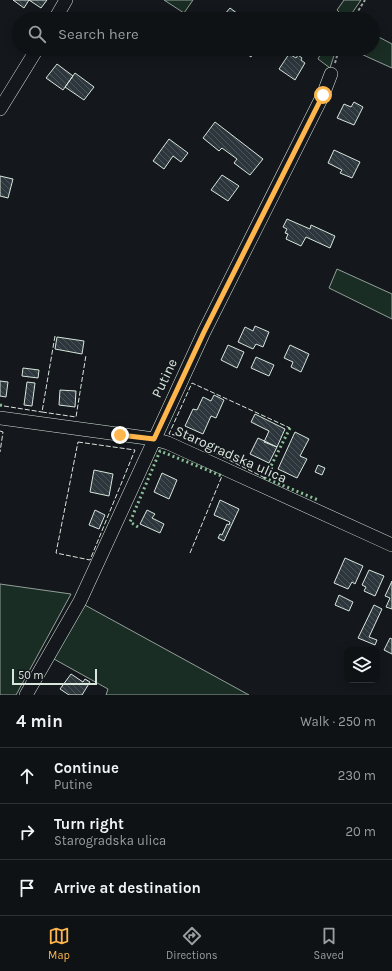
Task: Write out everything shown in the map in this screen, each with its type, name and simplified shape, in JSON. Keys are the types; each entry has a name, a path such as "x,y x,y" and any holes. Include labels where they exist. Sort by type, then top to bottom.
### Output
{"street":[{"path":"59,12 66,0"},
{"path":"0,109 32,56"},
{"name":"Putine","path":"26,695 80,601 128,501 154,439 204,332 323,95 331,74"},
{"name":"Starogradska ulica","path":"0,418 154,439 168,443 392,545"}],"path":[{"path":"357,12 365,0"},
{"path":"331,74 337,56"}],"green space":[{"path":"164,0 193,0 185,12"},
{"path":"344,0 361,0 353,12 339,12 337,10"},
{"path":"380,38 392,44 392,68 365,56 380,56"},
{"path":"320,56 334,56 330,68 318,59"},
{"path":"337,269 392,294 392,319 329,288"},
{"path":"0,584 71,594 16,695 0,695"},
{"path":"83,604 249,695 106,695 108,689 54,659"}],"building":[{"path":"13,0 29,0 24,8"},
{"path":"29,0 47,0 41,8"},
{"path":"230,8 235,12 227,12"},
{"path":"288,56 296,58 299,56 302,58 301,60 305,63 295,80 279,69"},
{"path":"57,64 73,76 63,90 46,78"},
{"path":"75,73 94,87 84,100 65,87"},
{"path":"354,102 363,107 354,125 337,118 344,104 351,107"},
{"path":"215,122 263,159 250,175 234,163 237,159 222,148 219,151 203,138"},
{"path":"169,139 188,153 181,162 173,156 164,169 153,161"},
{"path":"334,150 360,162 352,178 340,173 342,170 328,163"},
{"path":"222,175 239,186 228,201 211,190"},
{"path":"0,176 13,179 8,198 0,196"},
{"path":"287,219 310,229 311,225 335,236 330,248 306,237 301,246 286,239 288,234 285,233 287,229 283,227"},
{"path":"255,326 269,332 263,347 256,344 253,349 238,342 245,327 253,331"},
{"path":"57,337 84,341 82,354 55,349"},
{"path":"228,345 244,352 237,368 221,360"},
{"path":"290,345 309,354 301,372 291,367 293,362 284,358"},
{"path":"256,357 274,365 269,376 251,368"},
{"path":"23,368 39,370 38,378 22,376"},
{"path":"0,381 8,382 6,397 0,396"},
{"path":"27,382 35,383 32,406 24,405"},
{"path":"60,390 76,391 75,407 59,405"},
{"path":"214,395 224,400 216,418 211,416 203,434 185,426 193,409 197,410 203,397 211,401"},
{"path":"255,414 285,429 277,447 264,442 269,431 251,422"},
{"path":"295,432 309,439 300,456 307,459 297,478 278,469"},
{"path":"258,438 277,447 269,463 250,454"},
{"path":"318,465 325,468 322,475 315,472"},
{"path":"94,470 113,474 109,496 90,492"},
{"path":"162,473 177,480 169,499 154,492"},
{"path":"220,500 239,509 224,541 218,538 220,534 222,535 227,524 229,525 230,522 214,515"},
{"path":"95,510 105,515 99,529 89,525"},
{"path":"147,510 155,514 152,518 164,524 160,533 140,524"},
{"path":"345,558 363,566 355,584 352,582 348,589 334,583"},
{"path":"369,570 384,576 375,596 364,591 366,587 362,585"},
{"path":"392,581 392,609 386,607 390,598 385,596"},
{"path":"339,595 353,602 349,611 335,605"},
{"path":"374,605 382,609 369,637 377,640 375,645 358,638"},
{"path":"390,638 392,639 392,654 384,650"},
{"path":"71,674 83,682 85,679 90,682 82,695 69,695 60,689"}],"hedge":[{"path":"0,405 4,406"},
{"path":"290,428 265,478 318,500"},
{"path":"138,527 130,522 160,451 222,476"}],"fence":[{"path":"55,336 42,412 76,417 86,355"},
{"path":"265,478 181,436 169,434 192,383 290,428"},
{"path":"4,406 42,412"},
{"path":"0,431 3,432 0,452"},
{"path":"78,442 135,450 90,560 56,553 78,442"},
{"path":"190,553 222,476"}],"route":[{"path":"120,435 154,439 180,380 323,95"}]}
